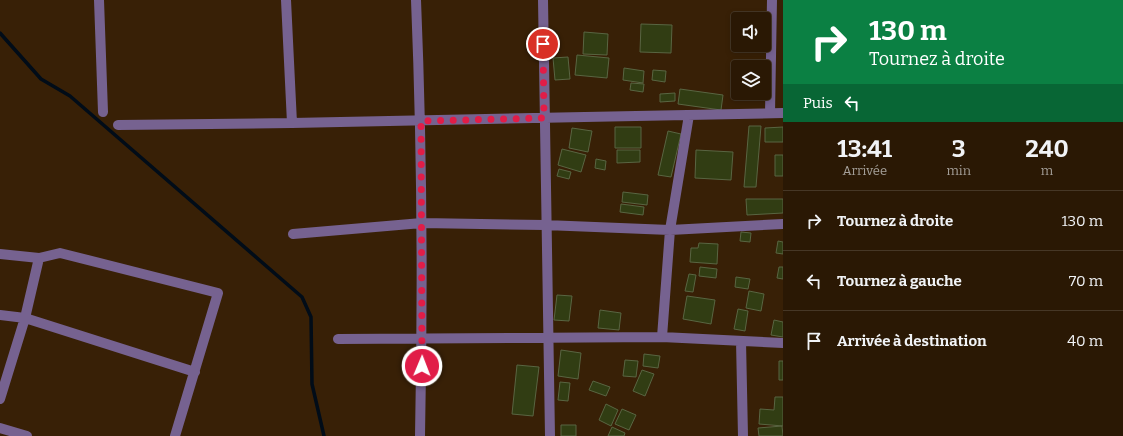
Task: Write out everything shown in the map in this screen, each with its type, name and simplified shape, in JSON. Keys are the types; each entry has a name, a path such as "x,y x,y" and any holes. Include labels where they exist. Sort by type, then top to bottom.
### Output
{"street":[{"path":"99,0 103,112"},
{"path":"286,0 292,123"},
{"path":"416,0 421,121 422,223 420,436"},
{"path":"543,0 545,225 550,436"},
{"path":"770,113 772,0"},
{"path":"118,125 421,121 783,113"},
{"path":"662,338 670,230 689,115"},
{"path":"293,234 422,223 545,225 670,230 783,224"},
{"path":"0,254 40,258 60,253 218,294 175,436"},
{"path":"0,399 25,318 40,258"},
{"path":"0,314 25,318 195,372"},
{"path":"338,339 662,338 783,343"},
{"path":"741,341 743,436"},
{"path":"0,428 27,436"}],"building":[{"path":"641,24 672,25 671,53 640,52"},
{"path":"584,32 608,34 607,55 583,54"},
{"path":"577,55 609,58 607,78 575,75"},
{"path":"568,57 570,79 555,80 553,58"},
{"path":"624,68 644,71 643,83 623,80"},
{"path":"653,70 666,71 665,82 652,80"},
{"path":"631,83 644,84 643,92 630,90"},
{"path":"680,89 723,95 721,110 678,104"},
{"path":"675,93 675,101 660,102 660,94"},
{"path":"749,126 761,126 756,187 744,187"},
{"path":"615,127 641,127 641,148 615,148"},
{"path":"783,127 783,142 765,142 765,128"},
{"path":"572,128 592,131 588,152 569,148"},
{"path":"668,131 681,134 671,177 658,175"},
{"path":"562,149 586,155 581,172 558,165"},
{"path":"617,150 640,150 640,162 617,163"},
{"path":"696,150 733,152 731,180 695,178"},
{"path":"775,155 783,155 783,176 775,176"},
{"path":"596,159 606,161 605,170 595,168"},
{"path":"559,169 571,172 569,179 557,176"},
{"path":"623,192 648,195 647,205 622,202"},
{"path":"746,199 783,199 783,213 747,215"},
{"path":"621,204 644,207 643,215 620,212"},
{"path":"741,232 751,233 750,242 740,241"},
{"path":"778,241 783,242 783,254 776,253"},
{"path":"699,243 718,244 717,264 690,262 691,248 698,248"},
{"path":"700,267 717,269 716,278 699,276"},
{"path":"779,267 783,267 783,279 777,278"},
{"path":"689,274 696,275 693,292 685,291"},
{"path":"736,277 750,279 748,289 735,287"},
{"path":"749,291 764,294 761,311 746,308"},
{"path":"557,295 572,296 569,321 554,320"},
{"path":"687,296 715,300 711,324 683,319"},
{"path":"738,309 748,311 745,331 734,329"},
{"path":"600,310 621,313 619,330 598,328"},
{"path":"774,320 783,322 783,337 771,335"},
{"path":"561,350 581,353 578,379 558,376"},
{"path":"644,354 660,356 658,368 643,366"},
{"path":"625,360 638,361 636,377 623,376"},
{"path":"779,361 783,361 783,380 779,380"},
{"path":"517,365 539,367 533,416 512,414"},
{"path":"642,370 654,374 645,396 633,391"},
{"path":"593,381 610,387 606,396 589,390"},
{"path":"560,382 570,383 568,401 558,400"},
{"path":"775,397 783,397 783,426 759,424 760,409 774,410"},
{"path":"606,404 618,410 611,426 599,420"},
{"path":"622,409 636,415 629,430 615,424"},
{"path":"561,425 576,425 576,436 561,436"},
{"path":"782,426 783,436 759,436 758,428"},
{"path":"612,427 625,433 624,436 608,436"}],"waterway":[{"path":"0,33 41,79 70,96 302,297 311,317 312,384 324,436"}],"route":[{"path":"422,366 421,121 544,118 543,44"}]}
